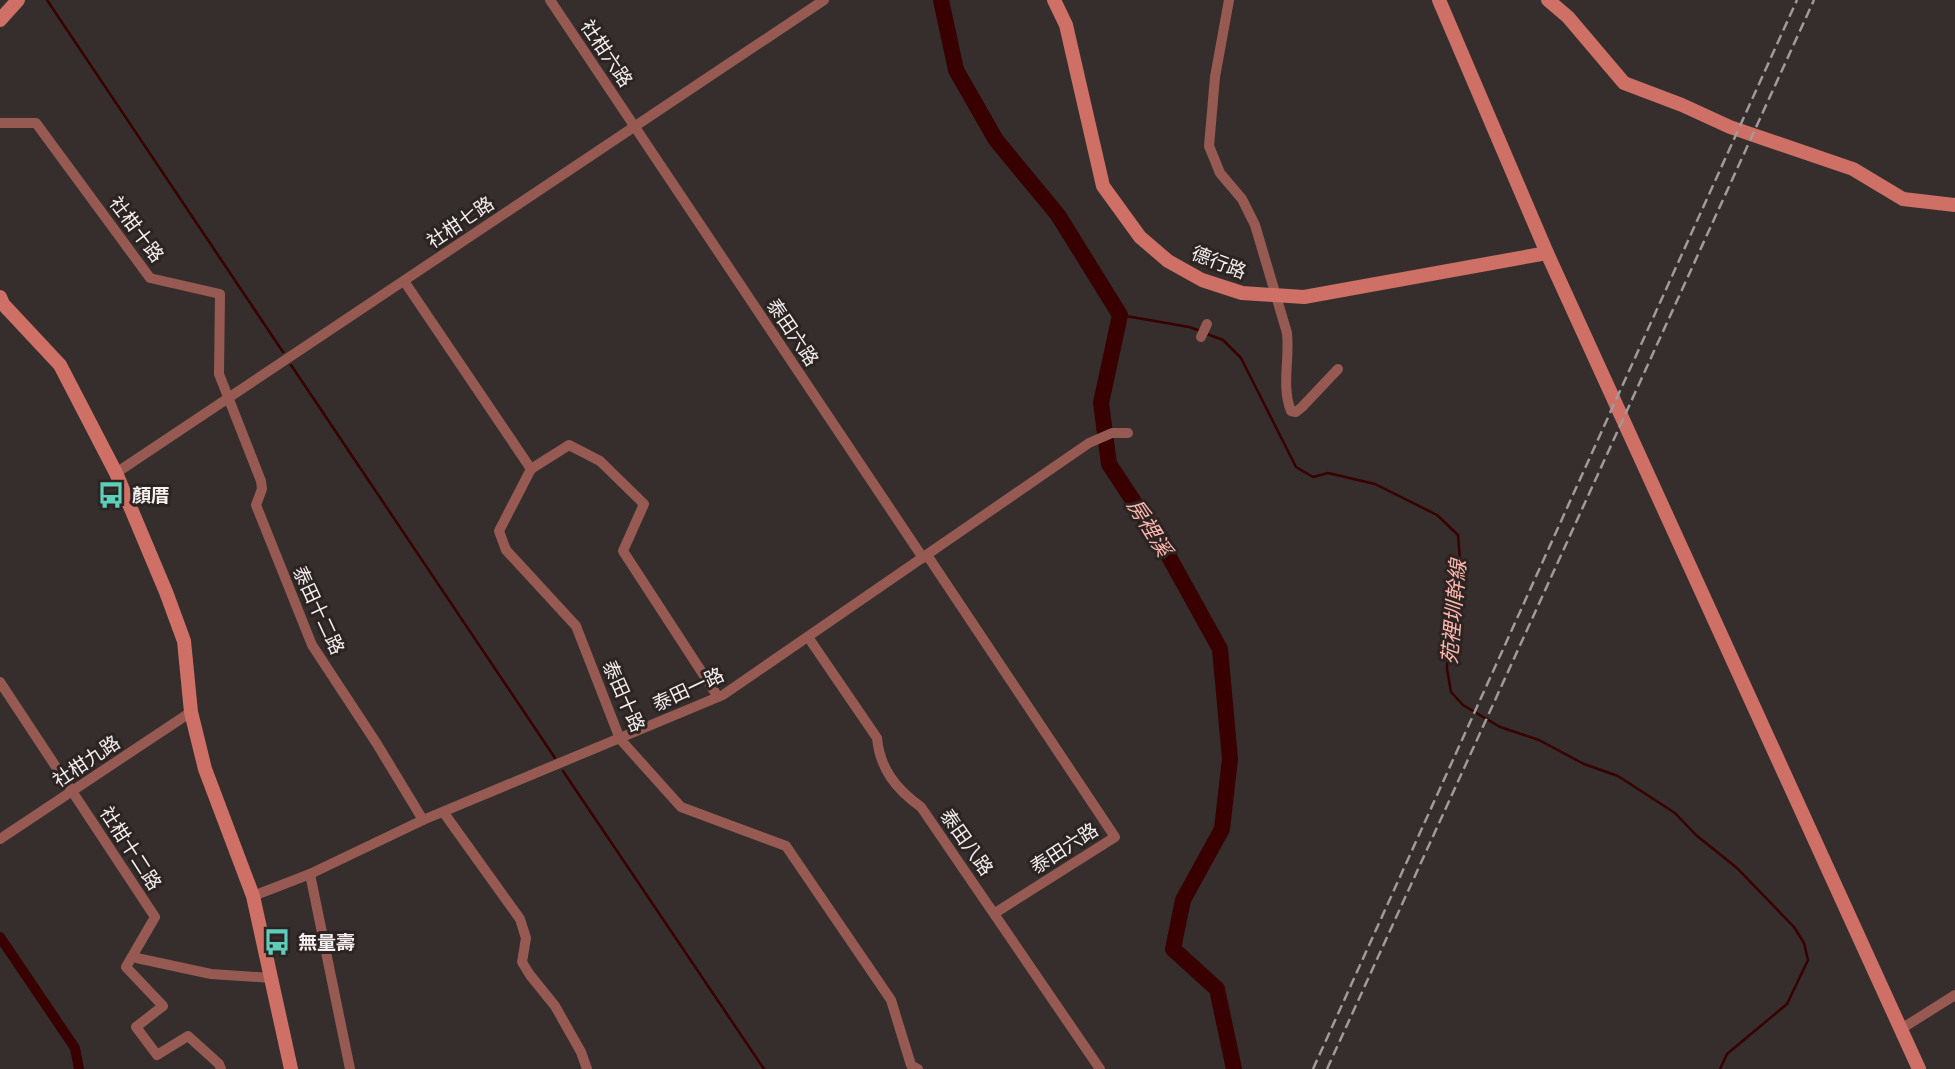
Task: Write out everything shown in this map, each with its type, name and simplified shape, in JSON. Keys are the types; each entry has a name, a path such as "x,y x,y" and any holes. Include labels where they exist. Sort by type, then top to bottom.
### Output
{"street":[{"path":"0,20 18,0"},
{"name":"社柑六路","path":"550,0 635,126"},
{"name":"社柑七路","path":"116,473 824,0"},
{"name":"德行路","path":"1054,0 1066,25 1103,186 1140,237 1168,261 1202,280 1242,293 1304,297 1547,253"},
{"path":"1229,0 1215,77 1209,146 1220,173 1250,212 1276,296 1289,347 1286,386 1291,411 1296,412 1302,408 1338,369"},
{"path":"1439,0 1547,253 1919,1069"},
{"path":"1548,0 1568,17 1624,83 1730,127 1853,169 1903,199 1955,205"},
{"name":"社柑十路","path":"0,123 36,123 150,278 220,294 219,374 229,397"},
{"name":"泰田六路","path":"635,126 1115,836 995,913"},
{"path":"404,281 531,469 569,445 600,461 644,504 622,551 718,697"},
{"path":"0,297 3,304 60,365 116,473 166,592 184,641 191,712 205,769 253,896 291,1069"},
{"path":"1201,337 1206,324"},
{"name":"泰田十二路","path":"229,397 261,481 256,505 312,645 423,820"},
{"name":"泰田一路","path":"253,896 310,874 423,820 718,697 1096,439 1112,433 1128,433"},
{"name":"泰田十路","path":"531,469 499,531 506,551 576,626 621,739 681,807 786,846 891,1000 911,1065 918,1069"},
{"name":"泰田八路","path":"808,637 877,738 879,756 901,793 921,807 1100,1069"},
{"name":"社柑十二路","path":"0,682 156,917 132,957"},
{"name":"社柑九路","path":"0,839 191,712"},
{"path":"444,813 520,919 526,938 523,962 555,1006 581,1052 587,1069"},
{"path":"310,874 350,1069"},
{"path":"221,1069 188,1036 157,1055 136,1027 163,1006 126,967 132,957 211,974 272,978"},
{"path":"1901,1029 1955,995"}],"waterway":[{"path":"47,0 283,352"},
{"name":"房裡溪","path":"941,0 956,70 996,140 1058,215 1120,315 1101,403 1109,464 1163,546 1220,649 1230,759 1222,829 1183,900 1173,949 1217,989 1234,1069"},
{"name":"苑裡圳幹線","path":"1120,315 1201,331"},
{"name":"苑裡圳幹線","path":"1207,334 1223,340 1241,358 1296,467 1313,477 1328,473 1375,484 1437,515 1458,535 1460,560 1448,628 1447,669 1451,692 1463,705 1500,727 1539,740 1584,764 1618,776 1675,813 1696,835 1737,868 1794,927 1804,943 1808,960 1787,1004 1727,1054 1720,1069"},
{"path":"291,365 555,758"},
{"path":"563,771 764,1069"},
{"path":"0,937 75,1048 79,1069"}],"railway":[{"path":"1313,1069 1797,0"},
{"path":"1327,1069 1814,0"}],"place":[{"name":"顏厝","path":"111,495"},
{"name":"無量壽","path":"277,942"}]}
